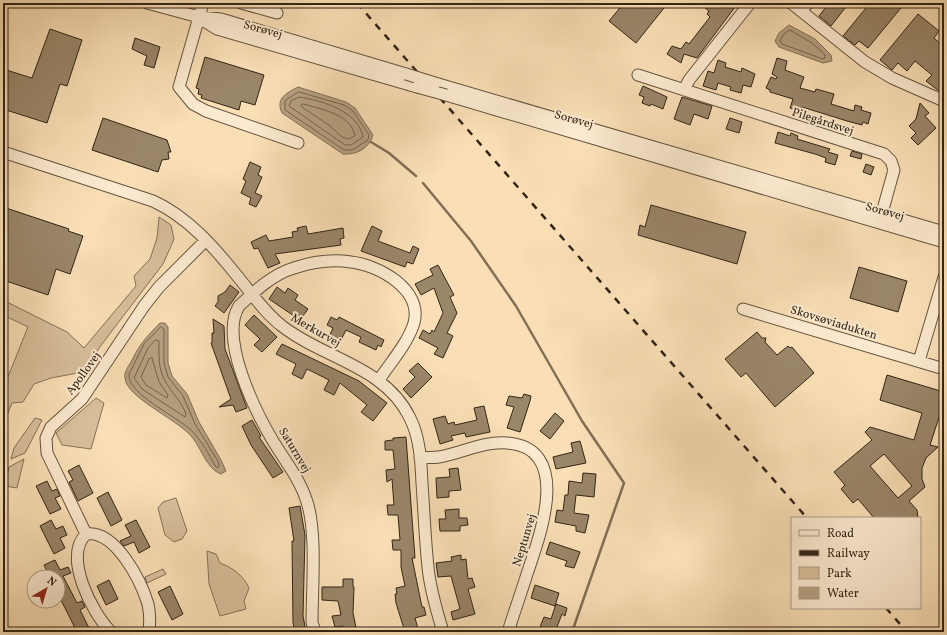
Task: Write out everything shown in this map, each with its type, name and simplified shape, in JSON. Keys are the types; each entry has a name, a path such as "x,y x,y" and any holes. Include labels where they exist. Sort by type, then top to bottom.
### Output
{"street":[{"name":"Sorøvej","path":"147,3 199,18 221,19 406,74 880,218 944,242"},
{"path":"203,3 179,87 193,104 206,111 298,143"},
{"name":"Sorøvej","path":"241,3 278,13"},
{"path":"684,90 689,80 750,3"},
{"path":"791,3 805,7 865,62 892,78 944,101"},
{"name":"Sorøvej","path":"199,18 218,29 417,87 880,218 944,232"},
{"name":"Pilegårdsvej","path":"638,75 884,154 891,161 894,170 880,218"},
{"name":"Merkurvej","path":"3,152 153,201 169,208 206,240 270,315 294,335 378,380 401,403 410,418 416,433 420,458 428,569 433,596 443,632"},
{"name":"Apollovej","path":"86,534 47,454 45,442 47,432 82,399 144,306 159,287 206,240"},
{"name":"Saturnvej","path":"315,632 312,622 312,536 308,502 295,476 258,413 236,357 232,332 233,317 239,306 252,294 270,280 292,268 315,262 352,262 378,270 393,279 409,296 413,306 414,323 404,343 378,380"},
{"path":"919,361 944,277"},
{"name":"Skovsøviadukten","path":"743,308 944,368"},
{"name":"Neptunvej","path":"420,458 438,457 489,444 508,443 524,448 535,456 543,467 546,481 547,505 542,530 508,632"},
{"path":"111,632 97,614 84,589 81,578 78,551 80,541 86,534 96,534 105,538 117,548 129,563 140,583 148,605 149,632"}],"green space":[{"path":"159,217 171,225 174,239 163,264 102,344 83,372 51,378 34,384 23,402 12,403 3,425 3,389 28,327 3,315 3,300 67,332 84,348 136,286 134,276 150,259 157,238"},
{"path":"96,398 104,403 91,449 62,445 56,433"},
{"path":"35,418 42,420 25,453 11,459 14,448"},
{"path":"24,459 17,488 5,486 9,467"},
{"path":"176,498 187,531 182,539 174,542 165,535 158,508 163,502"},
{"path":"207,551 216,554 220,563 237,572 247,583 249,588 244,601 246,609 220,616 209,584"},
{"path":"163,569 166,574 147,583 145,577"}],"water":[{"path":"789,25 815,39 831,55 832,61 823,63 779,47 775,41 779,33"},
{"path":"298,87 346,102 355,108 373,135 368,144 357,152 343,154 282,113 280,108 281,100 286,94"},
{"path":"160,323 165,323 168,327 168,363 172,376 187,394 199,422 221,460 226,471 221,474 211,467 190,435 134,393 125,378 126,370 140,346"}],"building":[{"path":"624,3 668,3 636,43 609,21"},
{"path":"699,3 710,3 715,7 719,3 738,3 697,58 684,54 681,63 667,54 672,46 681,49 686,42 689,44 710,17 707,14 709,11"},
{"path":"829,3 849,3 831,26 819,16"},
{"path":"870,3 905,3 868,48 859,41 855,45 843,36"},
{"path":"918,14 939,31 934,38 944,47 944,84 939,91 926,81 932,75 915,61 907,71 898,63 892,70 880,60"},
{"path":"50,29 82,40 67,86 60,84 47,123 3,109 3,69 32,78"},
{"path":"135,38 160,47 154,68 144,65 147,56 132,49"},
{"path":"205,57 264,75 255,105 241,101 239,110 201,98 202,95 198,94 199,89 196,88"},
{"path":"777,58 787,61 785,70 804,77 800,88 815,92 816,89 834,94 831,104 854,111 855,105 862,107 861,110 871,113 868,124 863,122 862,125 802,107 801,111 790,108 793,99 770,92 770,90 766,88 771,77 776,79 777,77 772,74"},
{"path":"718,60 726,63 725,67 741,72 742,68 755,74 751,87 743,85 741,93 730,90 731,87 718,83 716,90 703,86 708,71 714,73"},
{"path":"643,86 667,97 663,109 651,104 650,106 642,103 644,97 639,95"},
{"path":"682,97 712,106 708,119 694,114 690,125 674,119"},
{"path":"920,103 929,113 925,116 936,128 918,145 911,138 916,133 909,126 916,119"},
{"path":"103,118 167,140 171,152 168,152 169,159 162,160 158,172 92,150"},
{"path":"730,118 742,122 739,133 726,129"},
{"path":"778,132 790,136 791,133 798,136 797,139 830,149 828,152 838,155 835,165 825,162 826,158 775,143"},
{"path":"852,151 862,154 861,159 850,156"},
{"path":"250,162 261,167 258,175 262,177 255,193 262,196 256,207 249,204 251,198 241,193 246,181 243,179"},
{"path":"866,164 874,167 871,175 863,172"},
{"path":"651,205 746,232 737,264 638,235 640,225 645,227"},
{"path":"3,207 69,229 68,231 83,236 70,274 56,269 48,295 3,280"},
{"path":"306,226 308,234 343,228 344,238 340,239 341,245 275,254 280,263 268,268 258,248 254,249 251,242 266,235 269,241 293,237 292,232 298,231 297,228"},
{"path":"372,226 382,231 378,241 410,253 413,246 419,249 413,264 407,262 405,267 361,251"},
{"path":"438,265 454,295 450,297 457,313 447,333 453,336 443,358 434,354 438,348 419,338 423,330 430,334 432,330 434,332 443,313 434,288 421,295 415,284 433,275 430,269"},
{"path":"859,267 907,281 898,312 850,298"},
{"path":"230,285 239,292 224,313 215,306 218,302 218,296 225,292"},
{"path":"277,287 285,293 288,288 298,295 295,300 308,309 300,320 269,299"},
{"path":"254,315 277,337 262,352 254,345 260,339 245,325"},
{"path":"331,317 337,320 339,317 384,340 381,347 378,345 376,350 359,342 361,337 346,330 338,346 327,341 333,328 327,325"},
{"path":"213,319 224,326 225,349 247,408 236,412 233,405 219,407 231,399 211,343 212,333 214,333"},
{"path":"757,332 762,338 766,338 765,342 777,355 788,346 790,348 792,347 814,373 775,407 746,373 741,377 725,359"},
{"path":"282,344 359,381 387,403 373,421 361,412 367,405 340,383 334,395 324,390 329,380 307,369 302,379 292,374 296,364 276,354"},
{"path":"418,363 432,377 411,398 403,389 415,377 409,371"},
{"path":"887,375 944,392 944,402 930,445 938,447 926,458 922,468 922,479 925,487 909,501 917,510 918,517 873,517 858,499 853,503 841,489 845,485 834,472 872,440 865,432 870,427 914,440 922,413 880,400","holes":["884,454 912,486 898,498 870,466"]},
{"path":"524,394 531,396 520,432 507,428 514,407 506,405 509,396 522,398"},
{"path":"484,406 490,432 466,437 465,433 451,436 453,440 440,444 433,419 445,416 448,424 454,422 455,425 477,420 474,408"},
{"path":"555,413 564,421 550,439 540,431"},
{"path":"252,420 261,436 259,437 283,472 273,478 251,445 242,426"},
{"path":"406,437 415,558 412,558 422,607 424,607 426,615 415,618 419,632 405,632 396,603 396,588 405,586 401,567 401,550 393,550 392,540 400,540 398,515 388,515 387,505 394,505 392,479 387,482 386,470 395,469 393,450 385,450 385,441 393,440 393,438"},
{"path":"580,441 586,463 556,469 553,457 573,452 571,443"},
{"path":"79,465 93,493 78,501 69,482 73,480 68,471"},
{"path":"458,468 461,490 449,491 449,497 437,498 436,478 450,477 449,469"},
{"path":"583,473 596,474 594,497 576,495 574,513 589,515 585,533 576,531 576,526 555,522 557,510 563,511 565,495 568,495 569,481 582,483"},
{"path":"47,481 52,491 57,489 60,496 55,498 61,509 50,514 36,486"},
{"path":"108,492 122,520 111,526 97,498"},
{"path":"300,506 305,535 303,616 306,632 295,632 293,623 292,541 294,541 289,508"},
{"path":"459,509 459,518 467,518 468,525 460,526 460,531 440,531 439,519 446,519 445,510"},
{"path":"51,520 56,529 63,526 67,535 60,538 65,548 54,554 40,526"},
{"path":"136,520 150,547 139,553 134,542 124,546 120,541 131,536 125,525"},
{"path":"550,542 580,552 574,568 565,566 567,561 546,554"},
{"path":"461,555 461,560 466,559 468,579 472,578 475,587 468,589 475,614 453,620 451,612 460,609 451,576 438,577 436,563 452,561 451,557"},
{"path":"55,560 60,569 46,569 44,565"},
{"path":"68,567 71,573 66,575 66,569 63,569"},
{"path":"343,579 353,579 353,613 357,632 345,632 343,626 335,627 332,616 341,615 338,601 322,600 322,587 343,587"},
{"path":"109,580 118,599 106,605 97,586"},
{"path":"66,582 77,603 82,601 85,607 80,610 91,632 77,632 66,609"},
{"path":"535,585 559,593 555,606 531,598"},
{"path":"170,586 183,614 172,620 158,592"},
{"path":"556,604 567,608 565,616 562,614 555,632 538,632 544,617 551,619"}],"waterway":[{"path":"371,142 389,153 416,176"},
{"path":"423,183 471,241 516,306 582,421 624,483 572,632"}],"railway":[{"path":"357,3 806,517"},
{"path":"887,609 907,632"}]}
